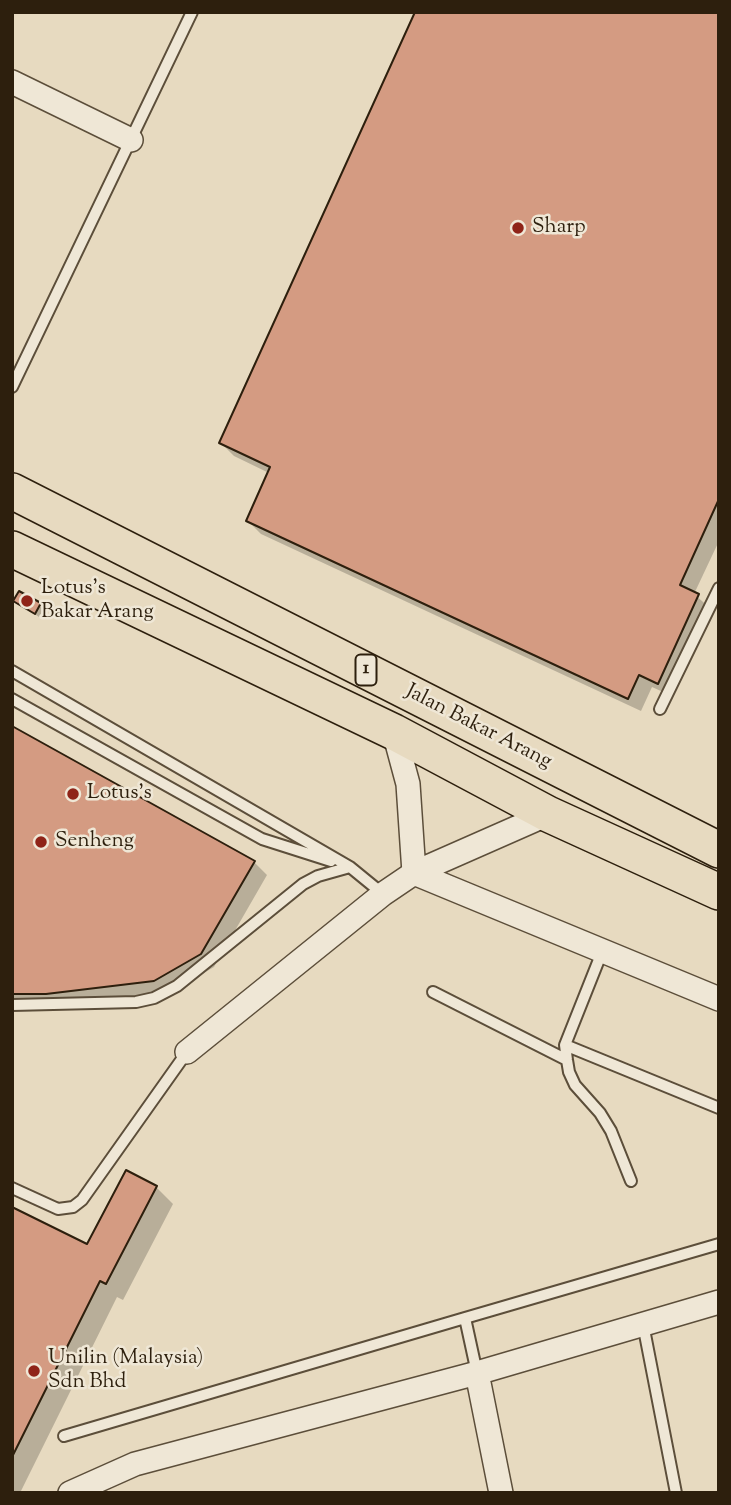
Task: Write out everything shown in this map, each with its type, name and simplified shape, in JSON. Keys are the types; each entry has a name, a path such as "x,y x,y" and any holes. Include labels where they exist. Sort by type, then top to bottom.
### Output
{"main road":[{"name":"Jalan Bakar Arang","path":"12,491 719,850"},
{"name":"Jalan Bakar Arang","path":"12,549 394,732 548,814 719,891"}],"street":[{"path":"12,82 131,140"},
{"path":"394,732 408,784 414,873"},
{"path":"187,1052 383,894 414,873 548,814"},
{"path":"414,873 719,999"},
{"path":"70,1493 135,1464 713,1307"},
{"path":"477,1373 501,1493"}],"lane":[{"path":"12,387 192,12"},
{"path":"660,709 719,588"},
{"path":"12,671 350,867 383,894"},
{"path":"27,680 14,700 262,839 350,867"},
{"path":"51,721 63,700"},
{"path":"12,1005 136,1002 154,998 177,986 303,884 318,876 350,867"},
{"path":"602,952 565,1045 566,1060 575,1085 600,1112 611,1130 631,1181"},
{"path":"433,992 566,1060"},
{"path":"565,1045 719,1108"},
{"path":"12,1188 58,1209 73,1207 82,1200 187,1052"},
{"path":"64,1436 719,1244"},
{"path":"465,1318 477,1373"},
{"path":"643,1324 676,1493"}],"building":[{"name":"Sharp","path":"415,12 719,12 719,499 680,585 699,594 658,684 639,675 628,699 246,521 270,467 219,443"},
{"path":"19,591 41,603 35,614 13,601"},
{"name":"Lotus's","path":"12,726 255,861 201,954 154,981 46,994 12,994"},
{"name":"Unilin (Malaysia) Sdn Bhd","path":"126,1170 157,1186 106,1284 100,1281 12,1457 12,1207 87,1244"}],"place":[{"name":"Sharp","path":"518,228"},
{"name":"Lotus's Bakar Arang","path":"27,601"},
{"name":"Lotus's","path":"73,794"},
{"name":"Senheng","path":"41,842"},
{"name":"Unilin (Malaysia) Sdn Bhd","path":"34,1371"}]}
